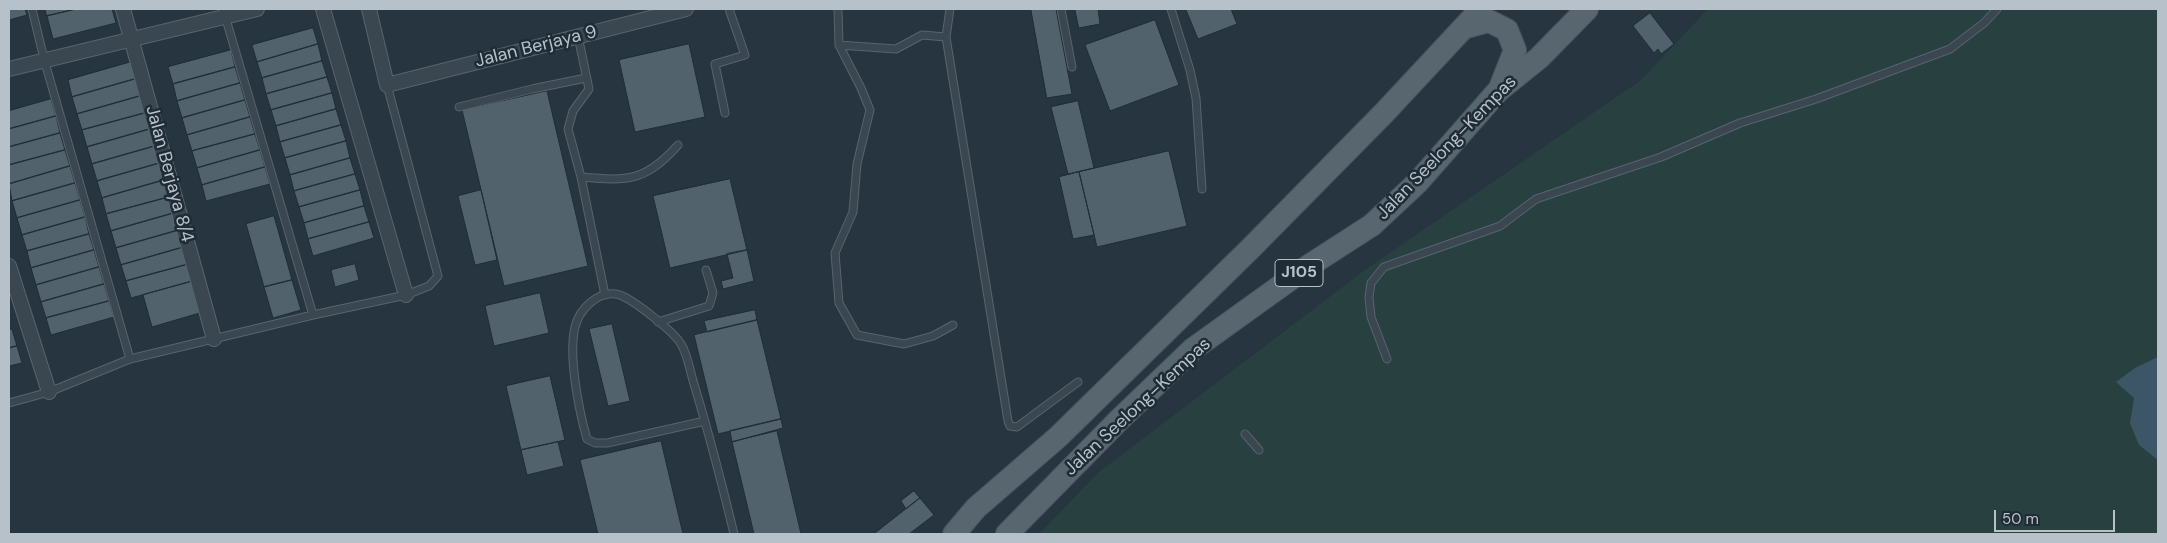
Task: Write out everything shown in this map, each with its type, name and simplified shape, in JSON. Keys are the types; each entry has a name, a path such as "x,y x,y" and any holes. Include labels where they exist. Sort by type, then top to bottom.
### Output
{"main road":[{"name":"Jalan Seelong–Kempas","path":"954,534 976,508 1058,437 1250,249 1384,113 1481,9"},
{"name":"Jalan Seelong–Kempas","path":"1007,534 1119,420 1194,349 1310,265 1372,225 1417,183 1498,91 1539,58 1587,9"},
{"path":"1463,28 1489,21 1507,30 1515,50 1498,91"}],"street":[{"name":"Jalan Berjaya 8/4","path":"124,9 214,339"},
{"path":"9,69 44,59 132,40 224,13 257,9"},
{"path":"323,9 406,295"},
{"path":"369,9 387,85"},
{"name":"Jalan Berjaya 9","path":"387,85 686,9"},
{"path":"9,266 49,392"}],"lane":[{"path":"32,9 44,59 130,359"},
{"path":"725,113 715,64 745,56 729,9"},
{"path":"838,9 839,45 870,110 857,164 853,212 835,253 839,303 857,335 904,344 933,336 953,325"},
{"path":"950,9 946,37 1010,426 1017,426 1078,382"},
{"path":"1062,9 1072,67"},
{"path":"1171,9 1190,70 1196,98 1202,189"},
{"path":"1387,359 1371,317 1369,297 1371,283 1384,267 1500,226 1536,199 1661,157 1740,124 1816,99 1941,53 1950,49 1984,23 1997,9"},
{"path":"224,13 314,315"},
{"path":"839,45 896,49 922,35 946,37"},
{"path":"578,36 588,89 573,111 568,129 581,177 604,295"},
{"path":"459,107 532,88 586,78"},
{"path":"9,403 49,392 130,359 406,295 429,286 438,276 387,85"},
{"path":"581,177 624,180 662,163 678,145"},
{"path":"658,322 709,306 713,293 706,270"},
{"path":"705,421 607,443 595,443 588,439 581,418 574,357 575,326 586,305 604,295 616,294 650,313 681,344 705,421 734,534"},
{"path":"1245,434 1259,450"}],"green space":[{"path":"1708,9 2158,9 2158,534 1039,534 1099,472 1365,270 1641,80"}],"water":[{"path":"2158,357 2158,460 2139,445 2130,423 2134,398 2116,382 2135,368"}],"building":[{"path":"9,9 25,9 27,15 9,20"},
{"path":"45,9 76,9 47,16"},
{"path":"76,9 112,9 116,23 53,39 47,16"},
{"path":"1031,9 1056,9 1072,94 1047,98"},
{"path":"1075,9 1098,9 1100,24 1079,28"},
{"path":"1231,9 1237,24 1198,39 1186,10"},
{"path":"1650,13 1674,44 1661,54 1658,49 1654,53 1633,26"},
{"path":"1155,20 1179,85 1110,111 1085,45"},
{"path":"313,28 318,44 257,62 252,45"},
{"path":"318,44 322,61 262,78 257,62"},
{"path":"689,44 705,117 635,132 619,60"},
{"path":"231,50 235,67 173,84 168,67"},
{"path":"322,61 327,77 266,94 262,78"},
{"path":"131,62 135,79 72,97 68,80"},
{"path":"235,67 240,83 177,101 173,84"},
{"path":"327,77 332,93 271,110 266,94"},
{"path":"135,79 140,96 77,114 72,97"},
{"path":"240,83 245,100 182,118 177,101"},
{"path":"547,91 588,266 504,286 462,110"},
{"path":"332,93 336,109 276,126 271,110"},
{"path":"140,96 145,113 82,130 77,114"},
{"path":"51,99 56,116 9,129 9,111"},
{"path":"245,100 250,117 187,135 182,118"},
{"path":"1078,101 1094,168 1068,174 1051,107"},
{"path":"336,109 341,125 280,142 276,126"},
{"path":"145,113 150,129 87,147 82,130"},
{"path":"56,116 60,133 9,147 9,129"},
{"path":"250,117 255,134 192,151 187,135"},
{"path":"341,125 346,141 285,158 280,142"},
{"path":"150,129 155,146 92,164 87,147"},
{"path":"60,133 65,150 9,165 9,147"},
{"path":"255,134 260,150 197,168 192,151"},
{"path":"346,141 350,158 290,175 285,158"},
{"path":"155,146 160,163 97,181 92,164"},
{"path":"65,150 70,166 9,184 9,165"},
{"path":"260,150 265,167 202,185 197,168"},
{"path":"1169,151 1187,226 1097,247 1079,172"},
{"path":"350,158 355,174 294,191 290,175"},
{"path":"160,163 164,180 102,198 97,181"},
{"path":"70,166 75,183 12,201 9,184"},
{"path":"265,167 270,184 206,201 202,185"},
{"path":"1079,172 1094,235 1073,239 1059,177"},
{"path":"355,174 360,190 299,207 294,191"},
{"path":"730,179 747,250 670,268 653,196"},
{"path":"164,180 169,197 106,214 102,198"},
{"path":"75,183 80,200 17,218 12,201"},
{"path":"360,190 364,206 304,223 299,207"},
{"path":"481,190 497,260 475,265 458,196"},
{"path":"169,197 174,213 111,231 106,214"},
{"path":"80,200 85,217 22,235 17,218"},
{"path":"364,206 369,222 308,239 304,223"},
{"path":"174,213 179,230 116,248 111,231"},
{"path":"274,216 292,280 264,287 246,224"},
{"path":"85,217 89,234 27,251 22,235"},
{"path":"369,222 374,238 313,256 308,239"},
{"path":"179,230 184,247 121,265 116,248"},
{"path":"89,234 94,250 31,268 27,251"},
{"path":"184,247 189,264 126,281 121,265"},
{"path":"94,250 99,267 36,285 31,268"},
{"path":"747,250 754,281 723,289 721,281 733,278 727,254"},
{"path":"189,264 193,281 131,298 126,281"},
{"path":"355,264 359,280 335,287 331,270"},
{"path":"99,267 104,284 41,302 36,285"},
{"path":"292,280 301,310 273,318 264,287"},
{"path":"193,281 203,312 152,327 143,295"},
{"path":"104,284 109,301 46,318 41,302"},
{"path":"540,293 549,333 494,346 485,306"},
{"path":"109,301 114,317 51,335 46,318"},
{"path":"755,310 757,320 707,332 704,321"},
{"path":"757,320 781,419 718,434 694,335"},
{"path":"612,324 630,401 608,406 589,329"},
{"path":"12,329 17,346 9,348 9,330"},
{"path":"17,346 22,363 9,366 9,348"},
{"path":"550,376 565,440 521,450 506,386"},
{"path":"781,419 783,428 732,442 730,431"},
{"path":"777,431 801,534 754,534 732,442"},
{"path":"661,441 683,534 598,534 580,460"},
{"path":"558,442 564,466 527,475 521,450"},
{"path":"914,491 920,498 906,509 901,501"},
{"path":"920,498 934,515 909,534 874,534"}]}
